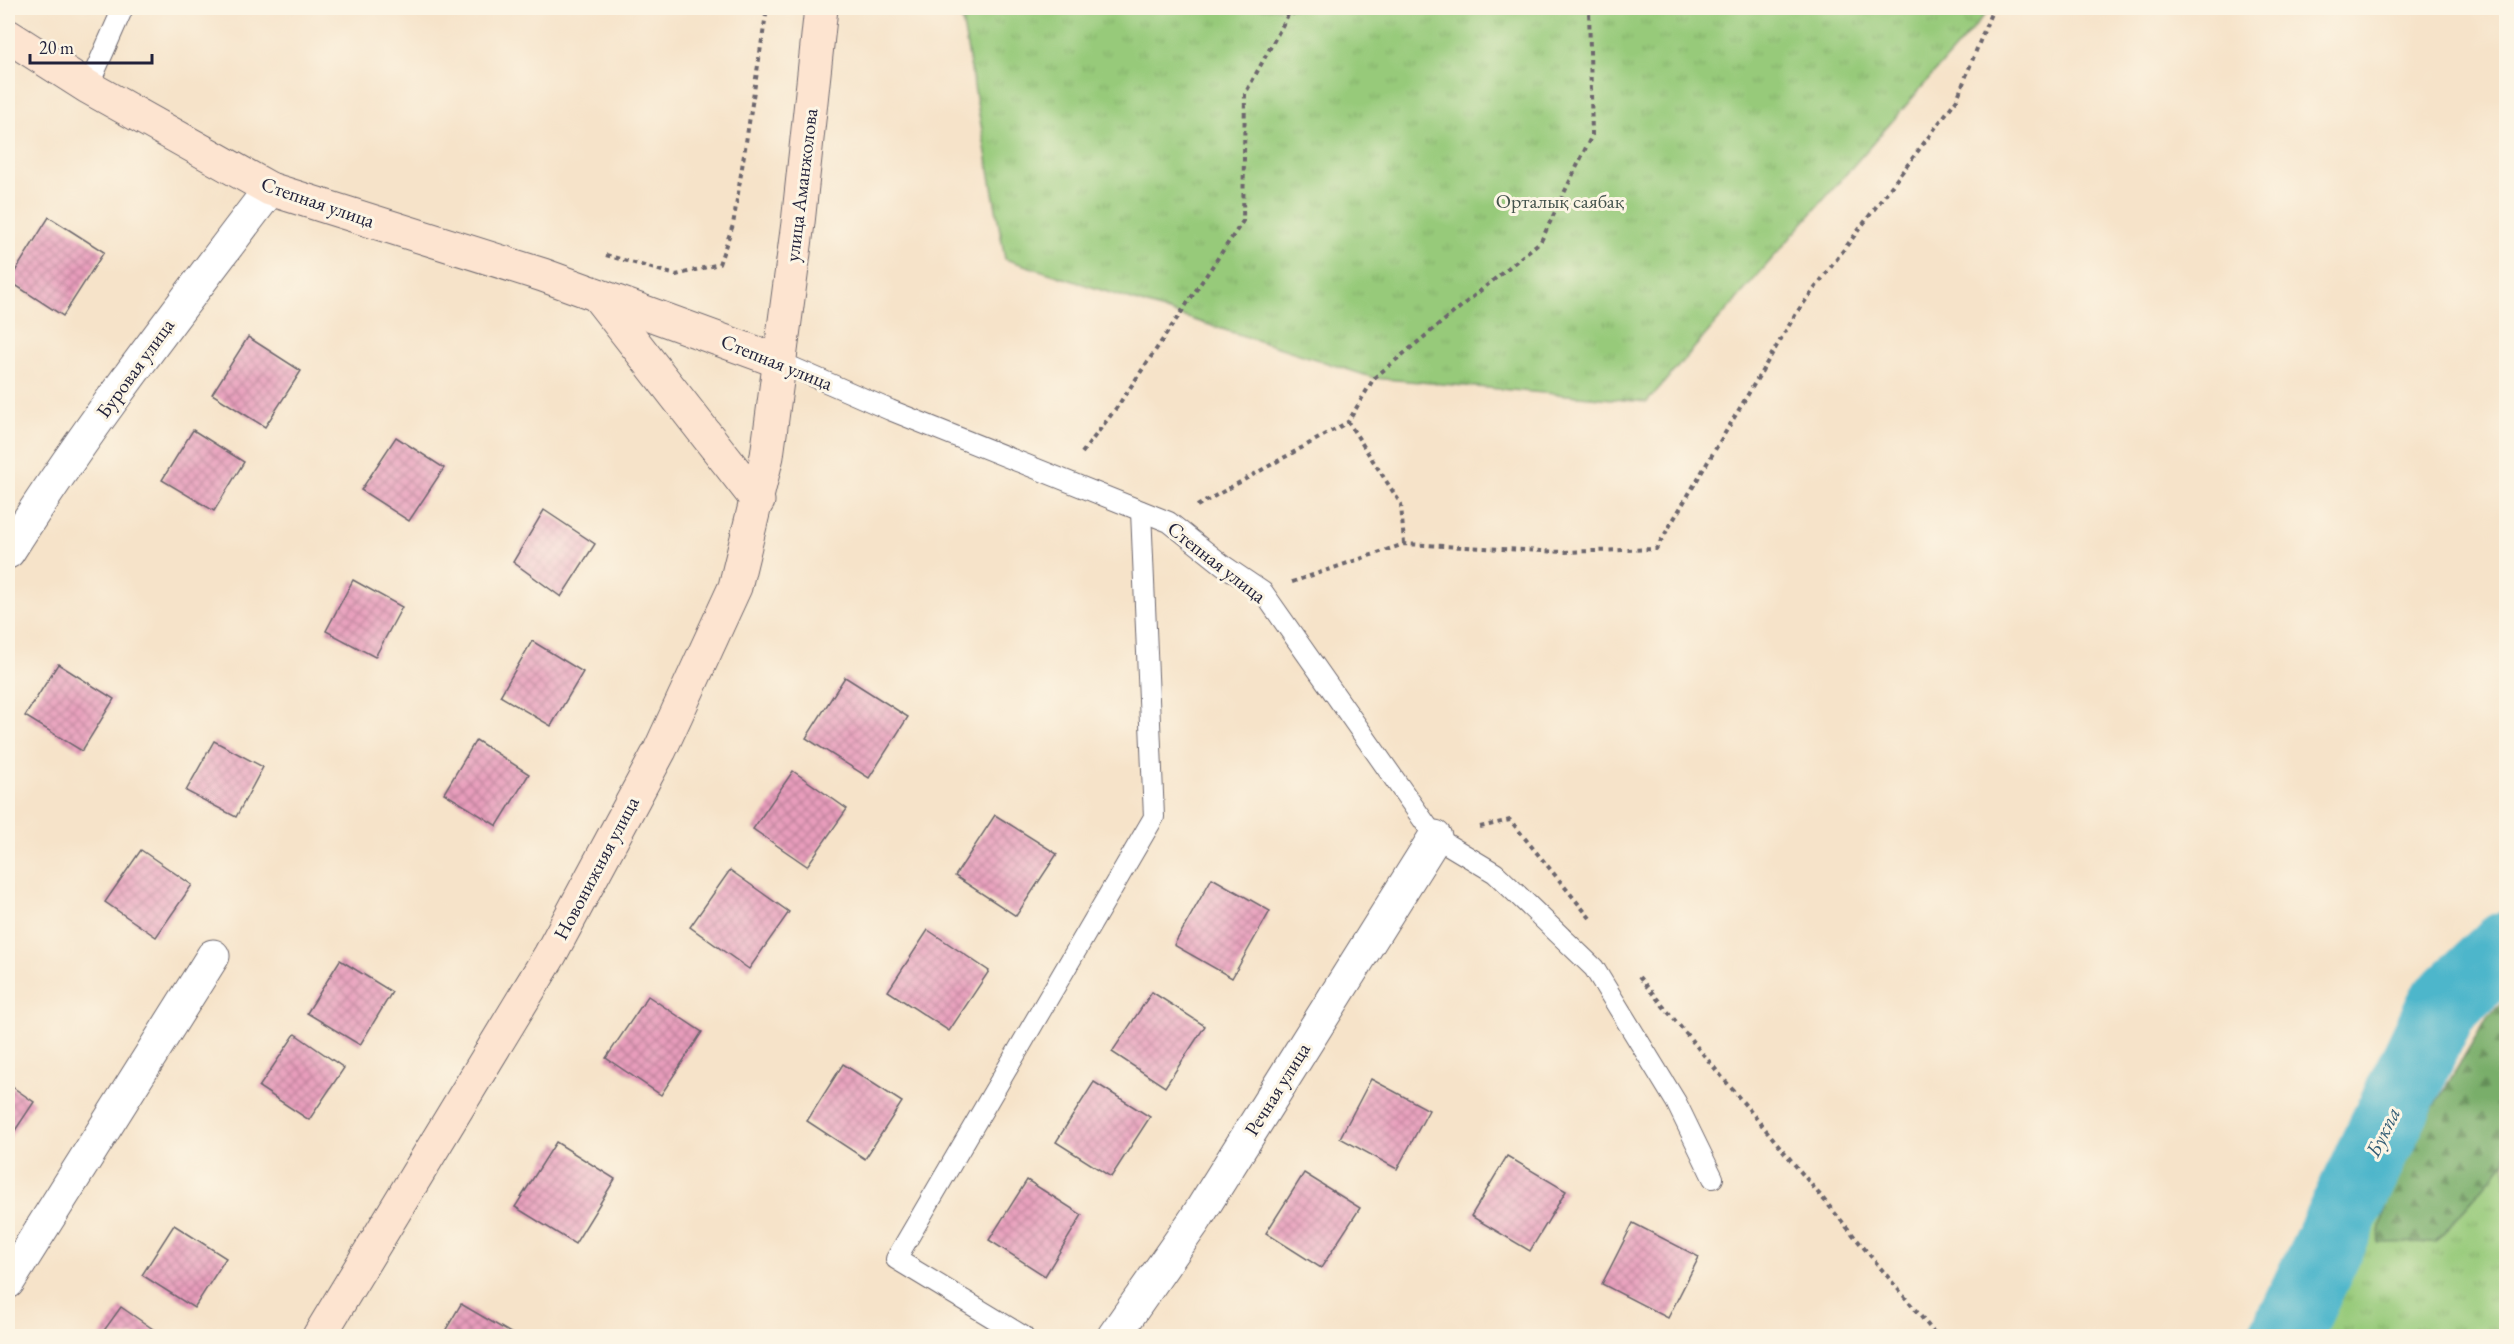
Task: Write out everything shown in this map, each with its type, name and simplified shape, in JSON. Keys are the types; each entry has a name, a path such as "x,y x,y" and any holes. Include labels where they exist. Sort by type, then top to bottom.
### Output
{"main road":[{"name":"улица Аманжолова","path":"778,361 798,223 820,8"},
{"name":"Степная улица","path":"8,36 88,87 270,189 543,275 778,361"},
{"path":"597,295 758,501"},
{"name":"Новонижняя улица","path":"319,1336 550,955 660,750 735,587 758,501 767,456 778,361"}],"street":[{"name":"Буровая улица","path":"8,552 50,485 270,189"},
{"name":"Речная улица","path":"1114,1336 1201,1210 1435,837"},
{"path":"8,1282 213,956"}],"lane":[{"path":"88,87 123,8"},
{"name":"Степная улица","path":"778,361 890,410 1169,522 1223,565 1263,592 1435,837"},
{"path":"1023,1336 897,1258 1154,817 1141,511"},
{"path":"1435,837 1495,873 1594,968 1676,1102 1713,1178"}],"path":[{"path":"597,252 676,275 719,264 733,225 767,8"},
{"path":"1063,478 1117,407 1244,221 1245,94 1288,15 1318,8"},
{"path":"1169,522 1348,422 1374,378 1540,241 1592,135 1589,8"},
{"path":"1263,592 1404,544 1563,552 1656,549 1797,312 1957,99 1993,8"},
{"path":"1348,422 1401,504 1404,544"},
{"path":"1435,837 1510,820 1594,922"},
{"path":"1632,968 1937,1336"}],"green space":[{"name":"Орталық саябақ","path":"960,8 1991,8 1647,402 1374,378 1005,259"},
{"path":"2506,1000 2506,1161 2435,1242 2378,1243 2391,1179 2488,1016"},
{"path":"2506,1161 2506,1336 2309,1336 2391,1179 2378,1242 2435,1242"}],"building":[{"path":"49,217 104,252 63,316 9,281"},
{"path":"248,337 301,371 265,427 212,394"},
{"path":"193,430 244,462 214,511 162,480"},
{"path":"396,437 444,468 409,521 361,490"},
{"path":"544,510 595,544 561,597 513,562"},
{"path":"353,580 402,607 375,657 326,631"},
{"path":"532,641 583,672 551,726 500,696"},
{"path":"58,664 114,699 82,751 25,716"},
{"path":"845,677 908,717 869,778 806,738"},
{"path":"476,740 529,774 497,826 444,793"},
{"path":"214,741 263,767 236,817 186,791"},
{"path":"793,771 847,809 807,866 753,829"},
{"path":"995,815 1057,854 1016,916 955,876"},
{"path":"141,850 192,885 156,937 105,902"},
{"path":"730,870 789,912 749,969 690,927"},
{"path":"1212,878 1270,911 1232,978 1174,945"},
{"path":"928,930 989,971 949,1031 888,991"},
{"path":"340,960 392,992 360,1045 307,1013"},
{"path":"1152,992 1205,1026 1165,1087 1112,1052"},
{"path":"648,996 702,1032 661,1095 606,1058"},
{"path":"295,1034 344,1068 309,1120 259,1087"},
{"path":"843,1064 902,1102 865,1159 807,1121"},
{"path":"1371,1079 1429,1110 1397,1169 1340,1138"},
{"path":"1094,1082 1150,1117 1111,1177 1056,1142"},
{"path":"8,1084 34,1102 8,1141"},
{"path":"556,1142 615,1179 575,1244 515,1207"},
{"path":"1507,1156 1566,1191 1530,1251 1471,1216"},
{"path":"1304,1173 1360,1208 1321,1268 1266,1233"},
{"path":"1027,1180 1082,1215 1045,1276 989,1240"},
{"path":"1633,1223 1699,1257 1668,1318 1602,1284"},
{"path":"174,1225 226,1258 194,1308 142,1275"},
{"path":"461,1304 516,1336 442,1336"},
{"path":"121,1307 163,1336 100,1336"}],"waterway":[{"name":"Букпа","path":"2285,1336 2442,1007 2506,947"}]}
